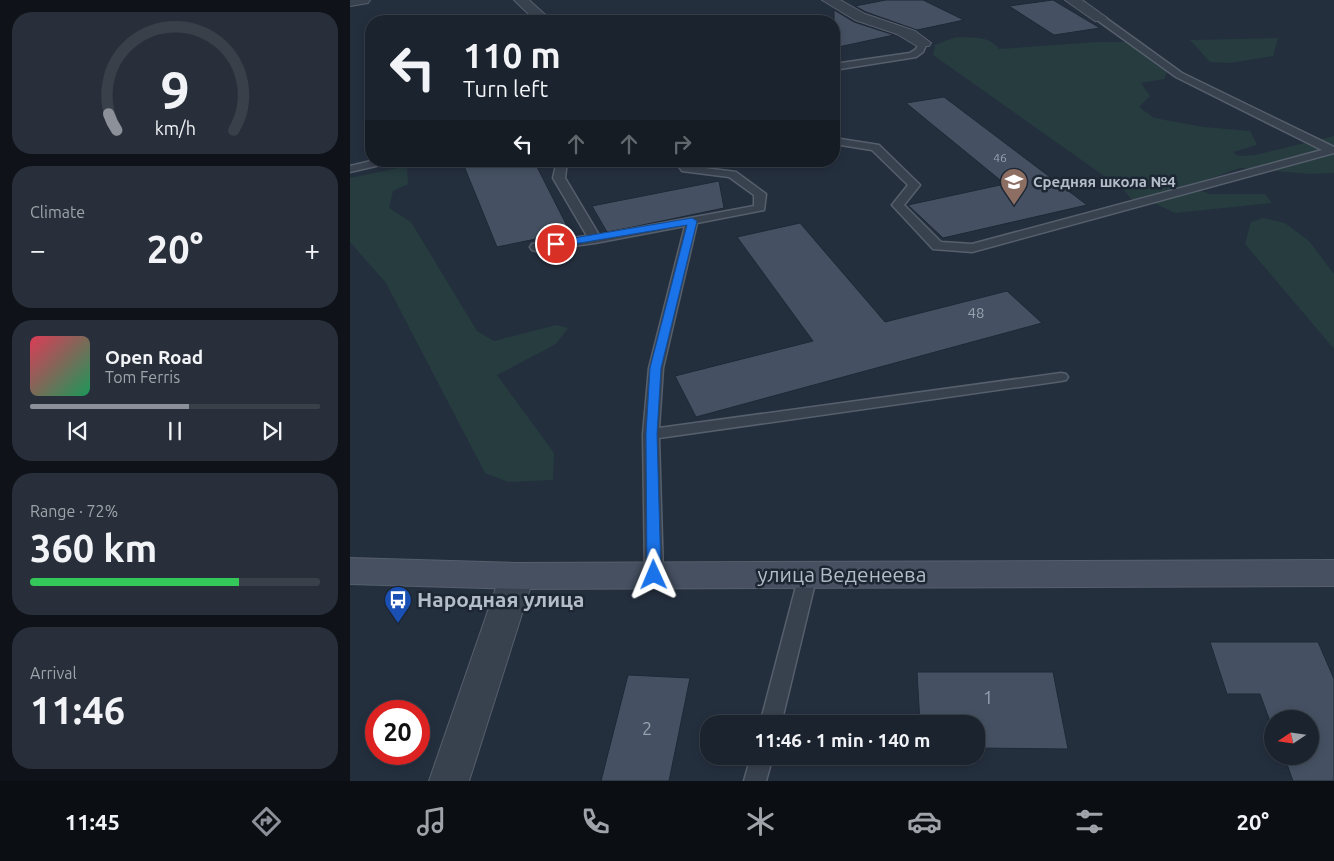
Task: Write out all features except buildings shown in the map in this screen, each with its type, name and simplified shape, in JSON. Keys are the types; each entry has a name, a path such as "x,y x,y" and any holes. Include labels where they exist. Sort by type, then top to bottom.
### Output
{"main road":[{"name":"улица Веденеева","path":"350,571 517,576 1334,573"}],"street":[{"path":"350,2 363,0"},
{"path":"521,0 537,15"},
{"path":"829,0 864,19 898,28 913,35 923,43"},
{"path":"1072,0 1100,18"},
{"path":"449,781 517,576"}],"lane":[{"path":"1100,18 1179,74 1332,150"},
{"path":"840,65 913,55 920,50 923,43"},
{"path":"840,142 875,147 914,185 898,205 937,246 972,248 1332,150"},
{"path":"350,169 365,166"},
{"path":"561,167 559,178 595,239"},
{"path":"536,247 595,239 760,208 760,194 732,174 686,169 684,167"},
{"path":"654,575 652,434 656,368 692,221"},
{"path":"652,434 1061,377"},
{"path":"772,715 808,575"},
{"path":"755,781 759,765"}],"green space":[{"path":"956,37 985,39 999,49 1096,42 1135,42 1170,67 1164,79 1141,83 1150,96 1139,107 1154,118 1204,127 1250,131 1257,145 1233,152 1238,156 1255,155 1334,136 1334,173 1310,174 1240,168 1195,184 1198,190 1210,194 1265,194 1272,203 1175,213 1156,204 1131,199 1124,190 933,55 935,45"},
{"path":"1278,38 1273,56 1230,63 1210,62 1190,40"},
{"path":"407,167 408,184 393,191 389,208 411,222 477,331 494,341 556,325 568,328 556,344 497,375 554,453 553,480 508,482 485,473 386,283 350,242 350,178"},
{"path":"1264,218 1285,223 1309,241 1334,274 1334,349 1245,244 1251,222"}],"place":[{"name":"Средняя школа №4","path":"1014,206"},
{"name":"Народная улица","path":"398,624"}],"route":[{"path":"556,244 595,239 692,221 656,368 652,434 654,575"}]}
